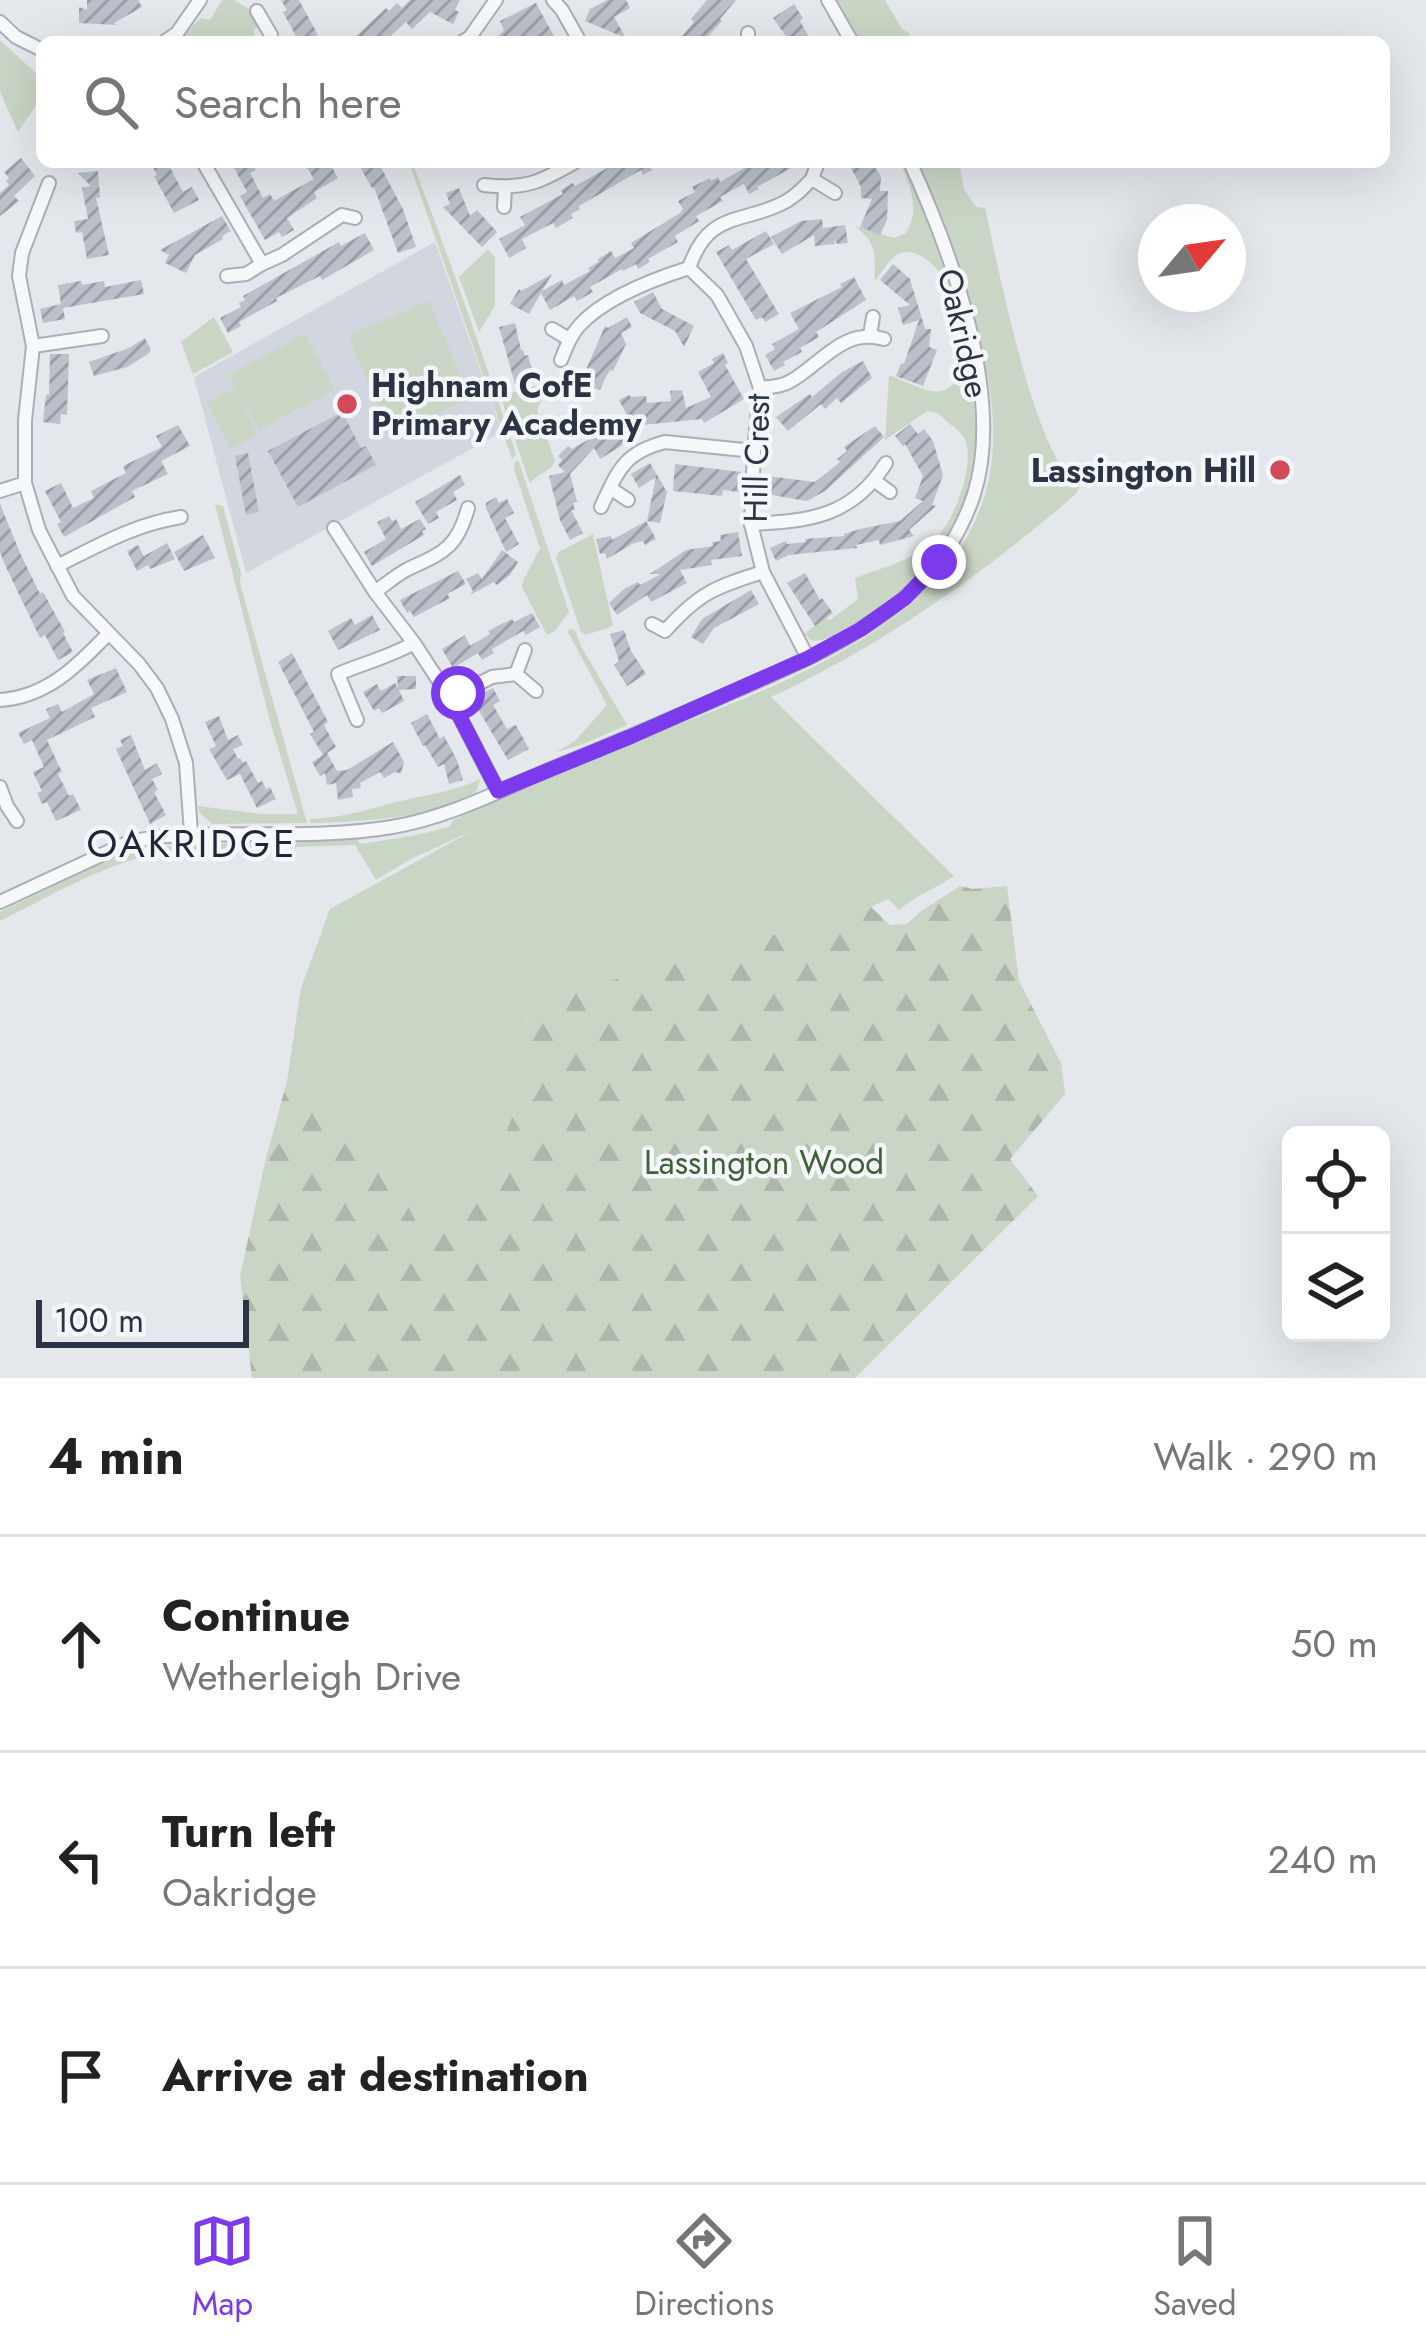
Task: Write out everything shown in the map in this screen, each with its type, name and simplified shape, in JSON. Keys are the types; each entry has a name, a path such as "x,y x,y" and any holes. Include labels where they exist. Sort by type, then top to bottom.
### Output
{"street":[{"path":"172,36 200,0"},
{"path":"471,36 496,0"},
{"path":"576,0 558,5 576,36"},
{"path":"828,0 849,36"},
{"path":"256,11 271,36"},
{"path":"0,22 36,47"},
{"path":"206,168 262,264"},
{"path":"484,184 532,185 564,168"},
{"path":"561,360 569,339 592,313 649,281 689,268 703,239 717,226 795,196 816,168"},
{"name":"Oakridge","path":"0,902 128,842 191,833 357,831 432,818 808,658 905,598 939,562 959,531 982,462 982,388 972,341 954,277 912,168"},
{"path":"812,179 835,193"},
{"path":"49,183 47,208 22,253 19,276 33,346 25,420 25,483 39,530 73,596 158,688 187,763 191,833"},
{"path":"504,206 505,187"},
{"path":"227,276 246,274 282,255 346,212"},
{"name":"Hill Crest","path":"689,268 717,295 746,346 760,388 752,524 763,572 808,658"},
{"path":"760,388 790,382 824,354 877,337 873,317"},
{"path":"552,328 569,339"},
{"path":"33,346 92,332"},
{"path":"601,507 619,468 652,446 665,442 754,451"},
{"path":"752,524 830,514 875,481 886,463"},
{"path":"875,481 890,492"},
{"path":"0,491 25,483"},
{"path":"610,488 628,500"},
{"path":"57,566 122,533 174,518 164,502"},
{"path":"375,592 441,553 461,531 467,508"},
{"path":"354,529 337,532 450,698 498,791"},
{"path":"461,531 476,540"},
{"path":"652,624 665,631 689,604 713,588 763,572"},
{"path":"0,716 1,700 20,698 70,673 108,634"},
{"path":"338,674 383,660 414,643"},
{"path":"516,674 525,650"},
{"path":"330,658 357,720"},
{"path":"450,698 491,677 516,674 536,691"},
{"path":"0,787 9,815"}],"shaded area":[{"name":"Highnam CofE Primary Academy","path":"435,242 502,432 246,573 194,377"}],"green space":[{"path":"222,0 234,0 255,12 260,26 254,29 255,36 182,36 201,18 210,20"},
{"path":"837,0 885,0 910,36 858,36"},
{"path":"0,40 36,73 36,105 18,132 0,92"},
{"path":"411,168 479,344 516,454 512,459"},
{"path":"902,168 908,168 939,254 965,350 975,426 966,495 952,529 900,591 859,622 813,641 804,634 858,599 855,578 915,555 932,543 953,512 966,471 963,437 934,412 927,411 885,440 889,375 943,391 966,363 945,281 936,269 917,254 902,253 875,281 871,244 855,226 894,238 906,233 913,206"},
{"path":"919,168 960,168 964,189 976,207 985,208 1033,402 1063,469 1080,485 1076,494 968,580 853,655 771,697 954,876 899,910 888,899 529,1004 521,1092 496,1161 464,1206 442,1222 416,1222 379,1145 355,1147 360,1115 287,1081 301,988 330,909 472,831 376,880 355,845 148,855 104,870 0,921 0,912 143,847 356,838 361,844 449,827 453,820 810,669 868,635 920,596 960,548 986,491 993,424 990,392 976,325"},
{"path":"488,249 495,258 495,306 479,332 459,277"},
{"path":"429,301 470,399 389,433 348,335"},
{"path":"214,317 233,352 193,374 181,342"},
{"path":"305,334 335,389 259,430 236,390 258,435 230,449 207,402 236,388 229,375"},
{"path":"553,376 537,410 555,461 530,484 501,398"},
{"path":"515,461 569,612 547,635 522,587 540,548"},
{"path":"215,504 223,506 307,823 212,824 199,812 198,806 298,814"},
{"path":"593,534 613,626 586,635 556,558"},
{"path":"571,629 627,725 556,752 575,741 607,705 567,630"},
{"path":"480,779 476,792 437,808 395,817 310,823 310,819 358,812"},
{"name":"Lassington Wood","path":"960,886 1007,886 1019,981 1061,1063 1065,1094 1010,1159 1038,1196 855,1378 252,1378 240,1276 287,1081 360,1115 356,1146 379,1144 416,1222 442,1222 464,1206 496,1161 521,1092 529,1004 871,907 890,925 907,924"}],"building":[{"path":"87,0 138,0 142,7 114,23 117,25 79,23 79,7 87,10"},
{"path":"281,0 299,0 318,35 296,36 283,12 287,10"},
{"path":"410,0 460,0 453,24 430,12 412,29 406,22 391,36 356,36 386,8 389,11 397,3 402,8"},
{"path":"607,0 626,0 630,8 614,17 625,36 585,21 590,9"},
{"path":"707,0 736,0 708,36 682,36 694,22 691,19"},
{"path":"536,3 554,36 498,36 504,30 500,21"},
{"path":"794,4 809,36 786,36 773,18"},
{"path":"21,158 35,176 14,196 19,201 0,216 0,193 9,185 4,172"},
{"path":"153,168 170,168 183,192 192,187 199,200 174,213"},
{"path":"234,168 255,168 250,173 263,198 270,194 274,201 314,179 307,168 332,168 338,178 314,192 317,198 287,218 294,230 265,240 240,196 247,192"},
{"path":"360,168 381,168 416,247 398,253"},
{"path":"607,168 652,170 643,175 641,170 579,206 573,218 556,228 553,223 522,239 526,248 509,258 499,239 525,225 520,217"},
{"path":"744,168 791,168 749,194 744,184 720,197 723,201 696,216 699,221 675,236 678,242 638,269 636,264 622,269 590,287 593,292 577,301 574,296 550,310 541,293 529,314 510,304 519,289 552,274 542,291 590,271 611,251 615,258 634,248 631,243 680,213 683,209 678,201 695,192 692,187 710,178 718,177 720,182"},
{"path":"851,168 876,168 881,177 880,191 888,191 887,220 880,235 860,227 872,199 861,198"},
{"path":"98,171 100,197 96,198 109,255 87,259 82,232 76,233 74,221 88,219 82,188 91,186 78,173"},
{"path":"459,188 470,216 477,210 497,232 482,247 443,207 450,204 446,193"},
{"path":"222,216 231,231 195,255 186,273 165,263 169,255 160,250"},
{"path":"822,219 823,228 845,225 848,243 833,240 835,244 815,246 814,235 782,254 771,237 801,221"},
{"path":"766,231 774,244 746,259 779,314 765,322 762,317 756,320 716,252 729,245 732,250"},
{"path":"365,233 374,250 322,280 320,276 276,298 228,333 220,318 241,307 243,296 339,242 341,246"},
{"path":"893,264 910,279 925,329 931,329 929,347 937,350 923,386 896,376 919,320 903,325 898,308 910,305 880,280"},
{"path":"854,277 866,300 816,332 819,337 774,371 765,355 775,349 772,344 799,329 790,313"},
{"path":"141,280 144,294 63,308 65,319 43,323 40,309 61,304 58,285 104,281 105,287"},
{"path":"653,292 662,309 694,326 684,347 675,331 640,313 634,302"},
{"path":"627,317 632,327 621,333 626,344 600,390 595,388 592,394 578,388 605,326"},
{"path":"515,323 533,373 531,380 515,384 499,327"},
{"path":"145,338 151,350 148,354 127,367 94,376 89,362"},
{"path":"723,353 744,399 704,423 702,419 632,426 637,436 600,459 594,448 570,474 577,502 571,510 583,533 570,540 549,476 565,472 558,465 562,460 558,456 568,446 572,449 628,417 619,400 629,395 646,396 647,403 671,401 670,391 682,390 686,408 711,397 698,372"},
{"path":"50,354 69,354 67,415 61,414 60,424 43,422"},
{"path":"863,361 872,378 841,403 837,398 825,409 821,404 788,431 776,417 812,397"},
{"path":"342,412 376,465 298,507 268,451"},
{"path":"910,424 918,434 924,429 933,441 943,475 932,505 936,506 909,530 914,536 776,561 770,548 786,541 844,536 900,521 923,501 915,498 923,476 905,444 895,436"},
{"path":"178,425 190,446 161,461 168,474 132,491 135,497 64,537 45,491 61,483 73,508 94,498 91,491 126,473 123,466 162,447 156,436"},
{"path":"875,426 884,437 825,491 807,501 766,494 768,476 815,482 840,462 837,459 847,451 844,447"},
{"path":"248,453 259,512 246,515 235,456"},
{"path":"650,463 667,492 660,523 647,521 656,477 639,488 631,474"},
{"path":"675,464 741,472 740,492 723,490 722,496 673,491"},
{"path":"460,475 465,485 453,492 457,500 436,512 439,518 428,524 415,502"},
{"path":"496,497 499,503 507,499 514,513 505,518 519,544 506,552 486,508"},
{"path":"0,504 40,594 43,592 73,652 58,660 45,635 40,638 4,563"},
{"path":"389,516 401,529 420,519 424,535 372,566 364,552 386,539 377,522"},
{"path":"646,521 656,539 645,545 634,543 607,559 605,553 600,554 596,539 611,536 612,540"},
{"path":"738,532 742,556 680,570 687,583 651,602 647,595 617,615 609,603 624,589 661,574 650,574 686,550 713,546 712,542 721,541 720,535"},
{"path":"203,535 215,558 184,571 174,552"},
{"path":"167,543 175,559 137,571 127,551 138,545 147,562 144,556"},
{"path":"502,550 518,562 510,575 470,595 473,591 466,579 478,573 482,579"},
{"path":"458,571 466,584 447,594 450,598 414,617 407,613 400,600"},
{"path":"805,573 833,613 815,626 787,583"},
{"path":"751,590 759,604 714,628 703,644 691,637 702,619"},
{"path":"532,613 540,627 526,635 523,631 482,660 478,653 453,668 442,649 465,635 470,646 501,624"},
{"path":"372,615 380,630 338,650 328,631 351,618 355,625"},
{"path":"624,630 646,674 627,686 614,665 619,661 610,634"},
{"path":"292,653 328,722 324,725 336,747 327,753 337,771 347,770 393,742 404,762 401,773 384,778 380,772 360,783 361,788 352,789 353,797 338,800 336,783 327,785 325,773 320,776 312,762 323,755 278,662"},
{"path":"116,668 127,692 91,708 95,717 47,740 62,772 58,774 81,810 56,821 37,793 42,791 33,772 44,767 32,740 24,744 18,733 50,718 46,709 58,704 62,712 94,694 87,680"},
{"path":"397,676 416,676 416,689 399,690 404,701 382,713 379,708 374,711 363,692 377,684 381,691 395,683 398,688"},
{"path":"493,688 500,701 493,705 507,729 516,725 529,749 508,760 472,699"},
{"path":"427,714 440,739 444,736 463,780 449,784 444,764 438,767 423,746 411,723"},
{"path":"219,716 228,740 238,735 243,745 233,749 238,759 246,761 258,783 270,787 276,799 257,808 240,774 227,780 209,749 216,746 205,722"},
{"path":"131,735 145,770 157,763 162,774 152,779 166,815 150,824 116,749 123,746 120,740"}],"place":[{"name":"Highnam CofE Primary Academy","path":"347,404"},
{"name":"Lassington Hill","path":"1280,470"}],"district":[{"name":"OAKRIDGE","path":"192,843"}],"route":[{"path":"458,693 450,698 498,791 808,658 905,598 939,562"}]}
